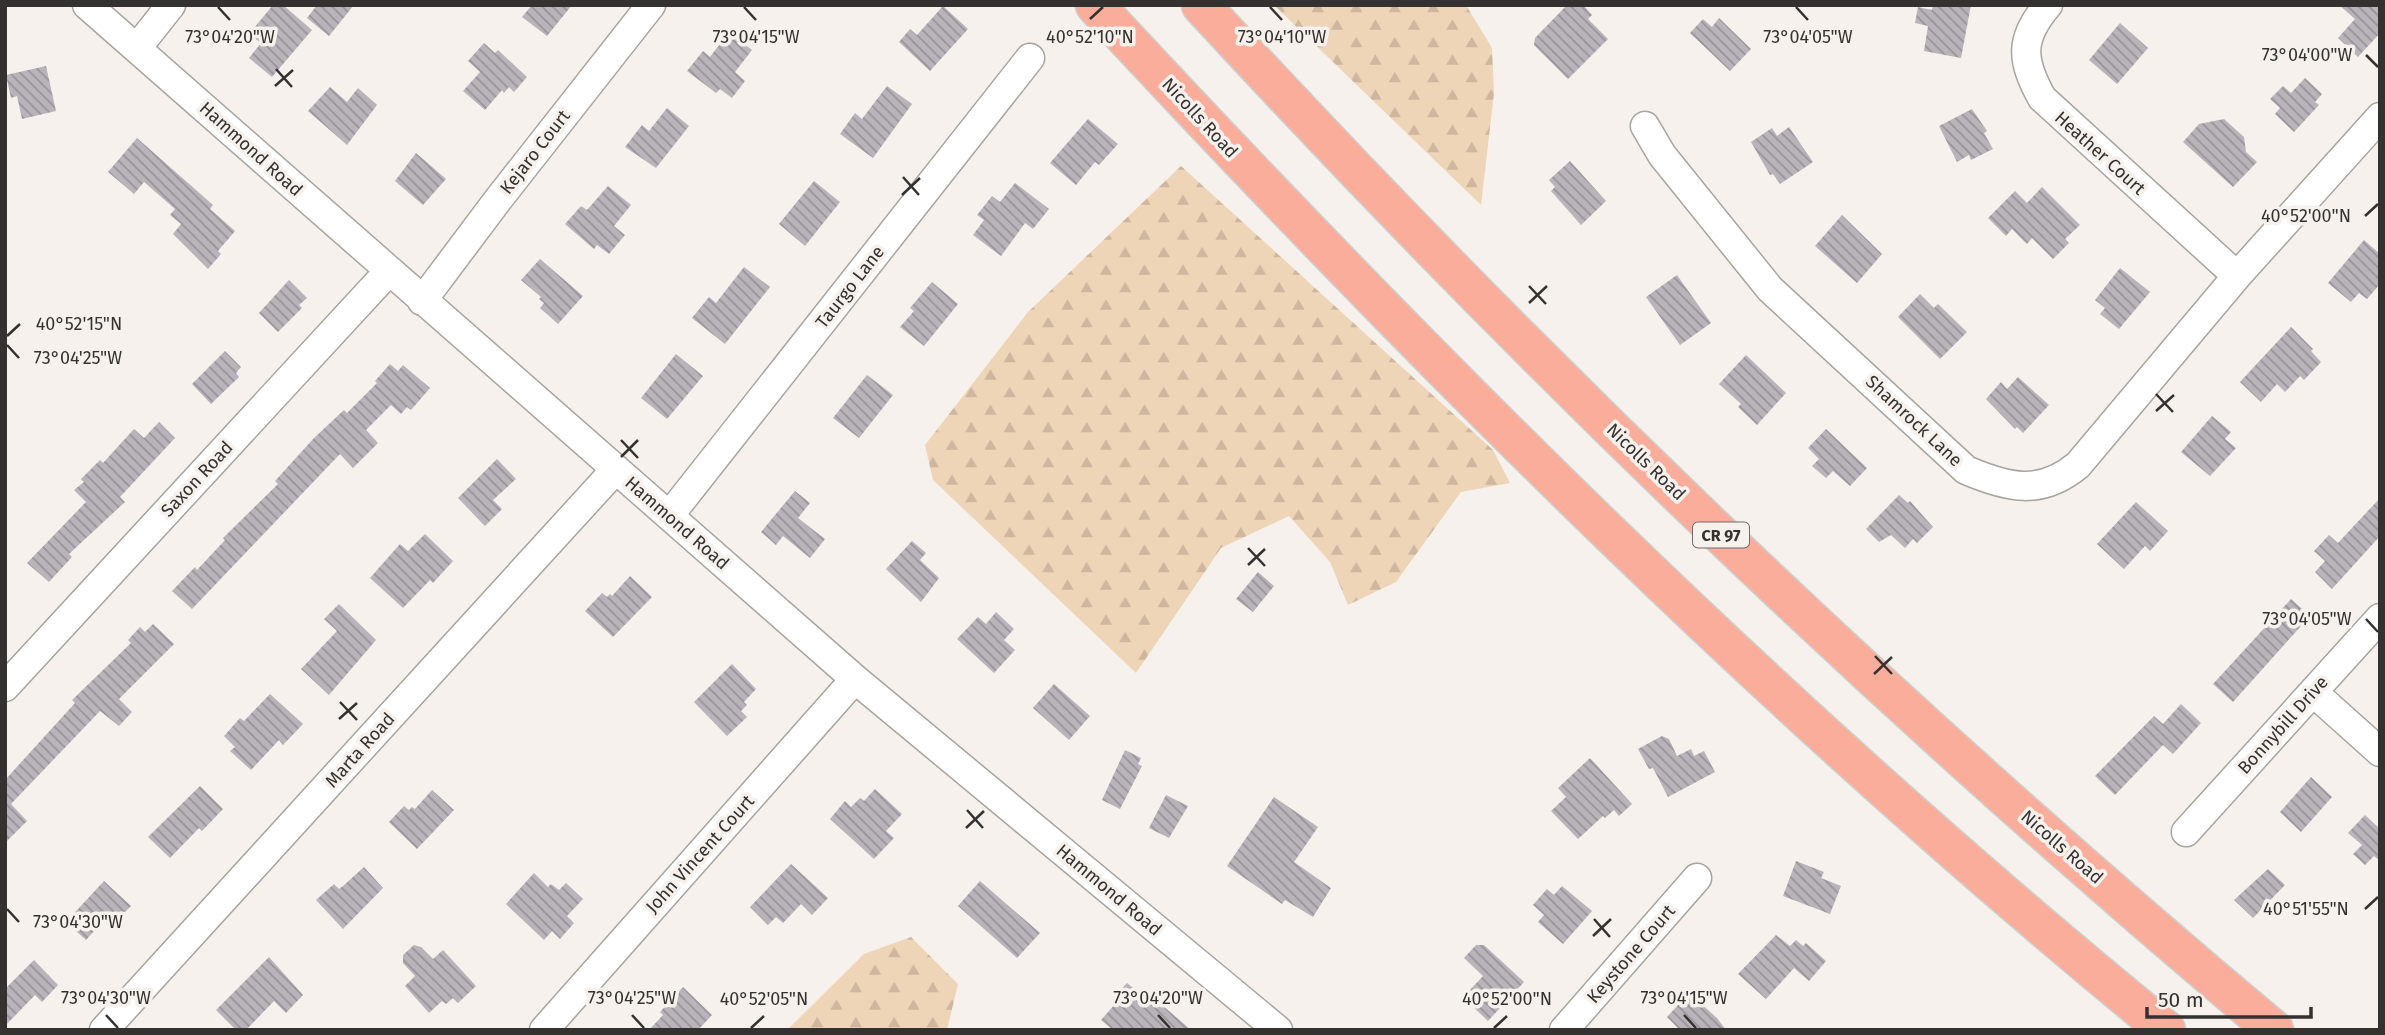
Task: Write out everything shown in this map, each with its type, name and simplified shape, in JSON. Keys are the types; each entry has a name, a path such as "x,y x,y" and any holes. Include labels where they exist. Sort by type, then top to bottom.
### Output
{"highway":[{"name":"Nicolls Road","path":"1096,5 1369,295 1633,558 1879,785 2166,1030"},
{"name":"Nicolls Road","path":"1202,5 1477,295 1715,529 1936,736 2274,1030"}],"street":[{"name":"Hammond Road","path":"87,5 855,679 1278,1030"},
{"path":"136,48 171,5"},
{"name":"Kejaro Court","path":"422,301 651,5"},
{"name":"Heather Court","path":"2048,5 2034,22 2024,48 2030,76 2042,98 2237,276"},
{"name":"Taurgo Lane","path":"669,516 1030,58"},
{"name":"Shamrock Lane","path":"1646,126 1662,155 1770,289 1966,470 1991,481 2031,487 2059,482 2078,465 2237,276 2380,117"},
{"name":"Saxon Road","path":"5,687 389,271"},
{"name":"Marta Road","path":"121,1024 616,469"},
{"name":"Bonnybill Drive","path":"2186,832 2380,618"},
{"name":"John Vincent Court","path":"544,1030 855,679"},
{"path":"2313,692 2380,752"},
{"name":"Keystone Court","path":"1564,1030 1698,878"}],"green space":[{"path":"1274,5 1466,5 1492,48 1494,93 1481,205"},
{"path":"1181,166 1493,450 1510,483 1461,492 1396,582 1348,605 1330,562 1289,516 1221,548 1136,673 933,480 925,445 1028,312"},
{"path":"911,937 958,984 947,1030 787,1030 864,954"}],"building":[{"path":"273,5 283,5 312,30 272,77 249,58 261,43 249,34"},
{"path":"317,5 354,5 329,36 307,18"},
{"path":"532,5 572,5 547,36 522,17"},
{"path":"1567,5 1583,5 1592,15 1588,19 1608,39 1568,79 1534,45 1535,38"},
{"path":"1933,5 1971,5 1961,58 1924,51 1928,26 1915,23 1918,7 1932,10"},
{"path":"2339,5 2380,5 2380,33 2358,57 2338,38 2355,19"},
{"path":"943,6 968,29 930,71 899,42 910,29 917,35"},
{"path":"1719,18 1751,49 1730,71 1690,33 1703,19 1712,27"},
{"path":"2120,23 2148,48 2117,84 2089,60"},
{"path":"729,32 752,50 735,72 745,81 732,98 720,89 716,93 687,71 703,51 710,57"},
{"path":"484,43 495,53 498,50 527,77 514,92 509,87 504,93 502,90 485,110 463,91 480,72 468,61"},
{"path":"46,66 56,111 22,119 17,96 11,98 6,75"},
{"path":"2305,78 2322,94 2315,102 2319,105 2294,132 2275,114 2280,108 2270,99 2283,86 2291,93"},
{"path":"887,86 912,104 873,158 840,134 855,113 862,119"},
{"path":"330,87 347,102 358,88 377,105 347,145 308,111"},
{"path":"667,108 689,126 656,168 625,147 642,125 649,131"},
{"path":"1972,109 1987,131 1984,133 1993,149 1971,160 1969,155 1957,162 1939,126"},
{"path":"1088,119 1118,144 1099,165 1095,162 1076,185 1050,163"},
{"path":"2224,119 2244,137 2246,152 2257,162 2233,187 2183,142 2199,124"},
{"path":"1789,127 1813,162 1780,184 1773,174 1770,175 1751,142 1772,128 1777,136"},
{"path":"137,138 213,205 210,209 235,231 218,251 221,254 208,269 173,234 181,224 170,215 175,209 144,182 134,194 108,172"},
{"path":"416,153 446,179 423,205 395,181"},
{"path":"1570,161 1606,201 1581,225 1551,191 1555,187 1549,180"},
{"path":"814,181 840,202 805,246 779,224"},
{"path":"1015,183 1049,209 1033,229 1025,223 1001,256 973,235 984,220 977,215 992,196 1000,202"},
{"path":"608,186 631,205 614,226 625,235 609,254 597,245 594,249 565,224 581,206 587,210"},
{"path":"2042,187 2080,225 2065,239 2069,243 2053,259 2032,238 2027,244 2012,229 2006,236 1988,218 2015,191 2027,203"},
{"path":"1842,215 1882,254 1857,283 1815,246"},
{"path":"2364,240 2380,254 2380,284 2367,299 2359,293 2351,302 2328,283"},
{"path":"540,259 583,296 558,324 540,308 544,303 539,299 541,297 521,280"},
{"path":"744,267 770,287 725,344 692,318 709,297 716,303"},
{"path":"2120,268 2150,292 2119,329 2100,314 2105,308 2095,300"},
{"path":"1677,275 1711,323 1680,345 1646,297"},
{"path":"289,280 307,298 299,305 302,308 278,332 259,313"},
{"path":"932,282 958,304 924,346 900,327 914,311 910,308"},
{"path":"1920,294 1934,308 1938,304 1967,332 1940,359 1898,317"},
{"path":"2291,327 2313,349 2311,351 2321,362 2304,380 2300,376 2285,392 2277,384 2261,402 2240,382"},
{"path":"225,351 241,367 236,373 239,377 211,404 192,384"},
{"path":"676,354 703,376 667,419 641,398"},
{"path":"1746,355 1786,393 1757,425 1738,407 1741,404 1719,384"},
{"path":"390,364 398,371 403,365 430,388 411,410 407,407 401,414 391,405 366,430 378,443 353,468 340,454 192,609 172,591 195,567 197,570 225,540 223,538 278,484 275,481 314,438 344,410 347,413 377,383 375,381"},
{"path":"867,375 893,395 859,438 833,418"},
{"path":"2018,377 2049,405 2023,433 2017,427 2015,429 1986,399 2001,382 2007,389"},
{"path":"2212,416 2231,432 2225,439 2236,448 2210,476 2181,452"},
{"path":"159,422 175,438 120,497 125,502 69,554 72,557 49,582 27,563 86,502 74,490 84,482 81,479 100,460 103,463 134,429 144,438"},
{"path":"1826,429 1867,468 1850,486 1833,471 1826,478 1812,466 1819,459 1808,448"},
{"path":"497,459 516,479 493,500 502,509 485,526 458,498"},
{"path":"795,491 810,503 798,518 825,539 810,558 783,536 776,545 761,532"},
{"path":"1899,495 1908,503 1910,501 1933,527 1917,543 1913,539 1905,548 1891,535 1879,542 1866,529"},
{"path":"2380,498 2380,536 2332,589 2315,572 2325,561 2314,551 2329,535 2338,543"},
{"path":"2136,502 2168,531 2150,551 2145,546 2124,569 2097,544"},
{"path":"425,534 453,561 433,583 430,580 403,608 370,578 400,544 408,551"},
{"path":"912,541 926,553 920,560 939,578 921,602 886,569"},
{"path":"1258,572 1274,586 1253,612 1236,599"},
{"path":"630,576 652,597 613,637 585,611 602,593 607,597 610,594 612,596"},
{"path":"2291,599 2310,616 2233,702 2213,684"},
{"path":"339,604 376,640 329,695 301,669 337,631 324,619"},
{"path":"996,612 1014,629 1004,640 1015,650 994,673 957,639 978,617 986,624"},
{"path":"153,624 174,644 119,699 132,712 119,726 100,711 11,804 27,821 5,843 5,780 75,703 72,700 131,643 128,640 140,627 145,632"},
{"path":"732,664 756,689 744,702 747,705 741,711 747,717 727,736 694,702"},
{"path":"1054,684 1090,716 1069,740 1033,708"},
{"path":"270,694 303,724 283,745 279,740 251,770 230,751 235,747 224,736 240,718 244,721"},
{"path":"2181,704 2201,723 2173,754 2163,745 2115,795 2095,776 2154,716 2163,724"},
{"path":"1662,736 1669,739 1677,756 1691,749 1694,756 1704,751 1715,772 1668,797 1653,768 1649,769 1638,749"},
{"path":"1125,750 1141,758 1138,764 1142,766 1120,809 1102,800"},
{"path":"1590,758 1632,804 1619,816 1614,810 1605,818 1603,816 1578,839 1551,811 1566,797 1558,788"},
{"path":"2311,777 2332,797 2301,832 2280,812"},
{"path":"200,786 223,809 202,831 199,828 170,858 148,837"},
{"path":"875,789 902,814 886,831 894,838 874,859 830,819 845,801 851,807 860,798 864,801"},
{"path":"432,790 454,810 417,849 389,822 404,806 409,810 412,807 415,809"},
{"path":"1166,795 1188,806 1169,838 1149,828"},
{"path":"1274,797 1318,827 1294,862 1331,888 1313,917 1285,900 1282,904 1227,866"},
{"path":"2365,815 2378,827 2380,825 2380,861 2374,856 2365,865 2353,854 2362,845 2348,833"},
{"path":"1796,861 1824,872 1821,878 1841,886 1830,914 1783,896"},
{"path":"791,864 828,898 812,915 801,904 783,923 776,917 768,925 750,907"},
{"path":"364,867 383,888 343,929 316,900 334,884 339,889"},
{"path":"2268,869 2285,885 2253,918 2234,900"},
{"path":"534,873 548,887 551,884 559,890 566,883 583,899 567,916 574,923 560,939 552,931 544,940 506,904"},
{"path":"104,881 131,906 114,923 110,919 107,924 103,921 86,940 66,922"},
{"path":"980,881 1040,933 1017,958 958,906"},
{"path":"1562,886 1592,911 1563,944 1538,922 1544,915 1533,905 1547,889 1554,895"},
{"path":"1776,935 1790,946 1796,940 1803,946 1806,943 1826,961 1809,981 1794,968 1766,999 1738,974"},
{"path":"414,945 421,947 433,959 443,950 476,986 458,1003 453,998 446,1004 442,1001 429,1013 405,986 415,976 403,963 403,955"},
{"path":"1476,945 1484,945 1524,982 1488,1021 1470,1004 1476,998 1469,991 1483,976 1464,958"},
{"path":"269,957 303,995 286,1013 274,1001 246,1030 236,1030 216,1010"},
{"path":"34,960 58,985 42,1002 35,995 5,1026 5,989"},
{"path":"1127,983 1143,996 1147,992 1191,1030 1113,1030 1101,1020 1116,1003 1112,1000"},
{"path":"683,987 712,1015 698,1030 649,1030 663,1015 660,1012"},
{"path":"1689,993 1717,1018 1726,1030 1680,1030 1667,1017"}]}
